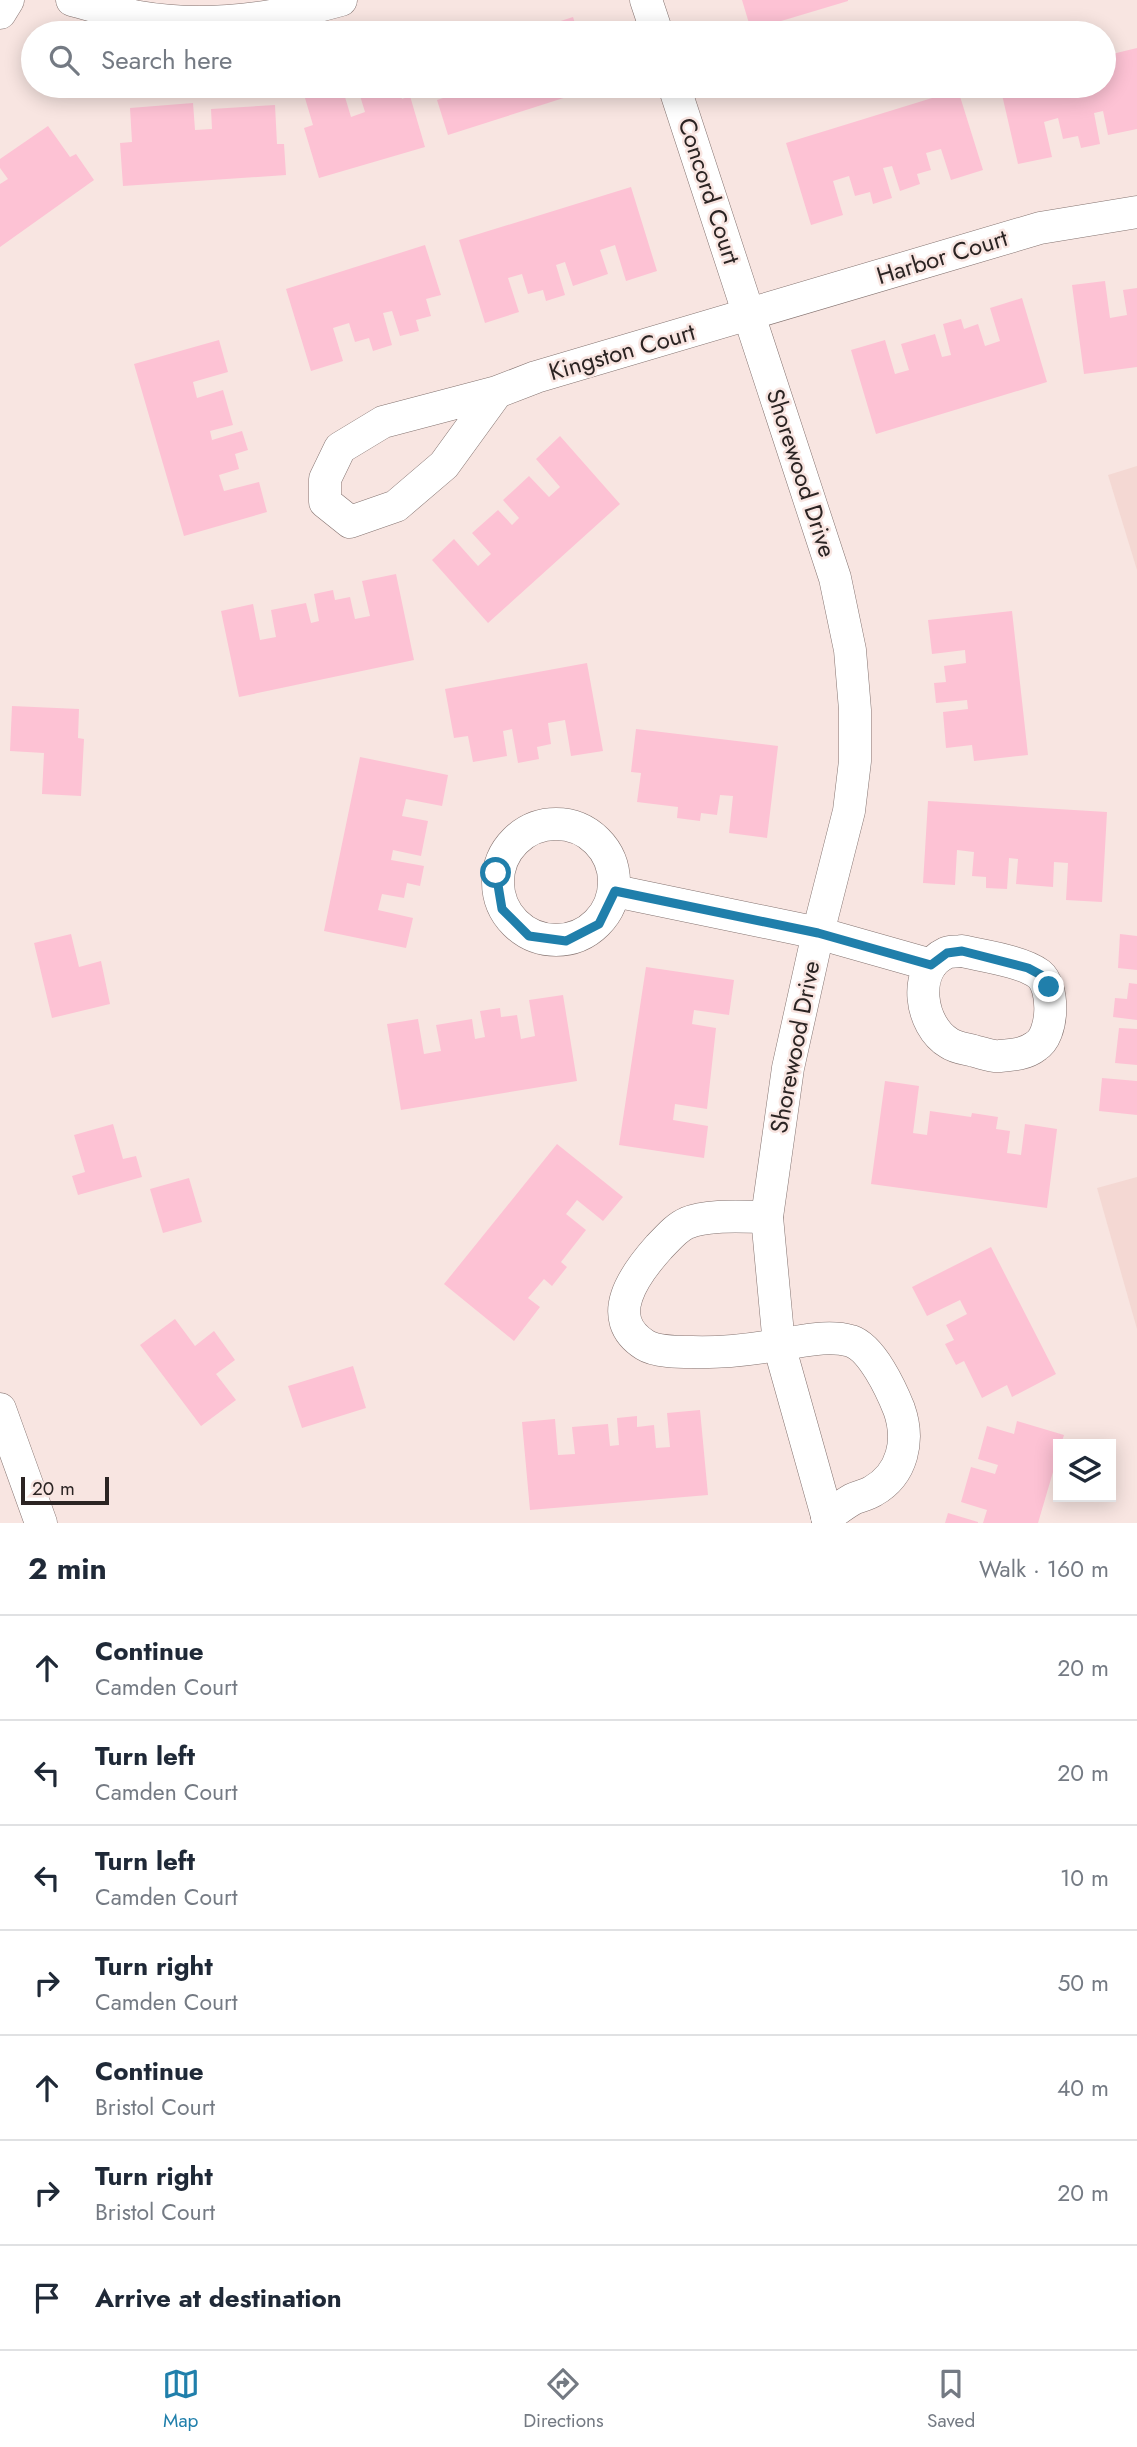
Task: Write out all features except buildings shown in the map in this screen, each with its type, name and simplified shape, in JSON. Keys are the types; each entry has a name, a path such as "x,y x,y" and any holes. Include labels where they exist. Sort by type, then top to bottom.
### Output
{"street":[{"path":"0,13 8,0"},
{"path":"72,0 139,17 176,21"},
{"path":"231,21 307,10 341,0"},
{"path":"646,0 653,21"},
{"name":"Concord Court","path":"678,98 746,306"},
{"name":"Harbor Court","path":"746,306 1040,228 1137,212"},
{"name":"Kingston Court","path":"497,392 444,465 396,506 350,522 325,502 324,480 340,448 383,422 497,392 746,306"},
{"name":"Shorewood Drive","path":"746,306 835,578 850,650 855,710 849,811 788,1068 766,1217 779,1345 828,1520 854,1498 873,1491 898,1468 905,1446 903,1419 892,1391 876,1363 853,1341 826,1339 779,1345"},
{"path":"615,891 818,933 931,965"},
{"path":"766,1217 715,1218 687,1223 667,1239 638,1270 626,1295 624,1312 628,1329 647,1346 682,1352 721,1353 779,1345"},
{"path":"0,1409 40,1523"}],"shaded area":[{"path":"1137,466 1137,570 1108,475"},
{"path":"1137,1177 1137,1329 1097,1188"}],"route":[{"path":"496,873 502,909 529,936 566,941 599,924 615,891 818,933 931,965 947,953 962,951 1028,968 1041,975 1049,987"}]}
